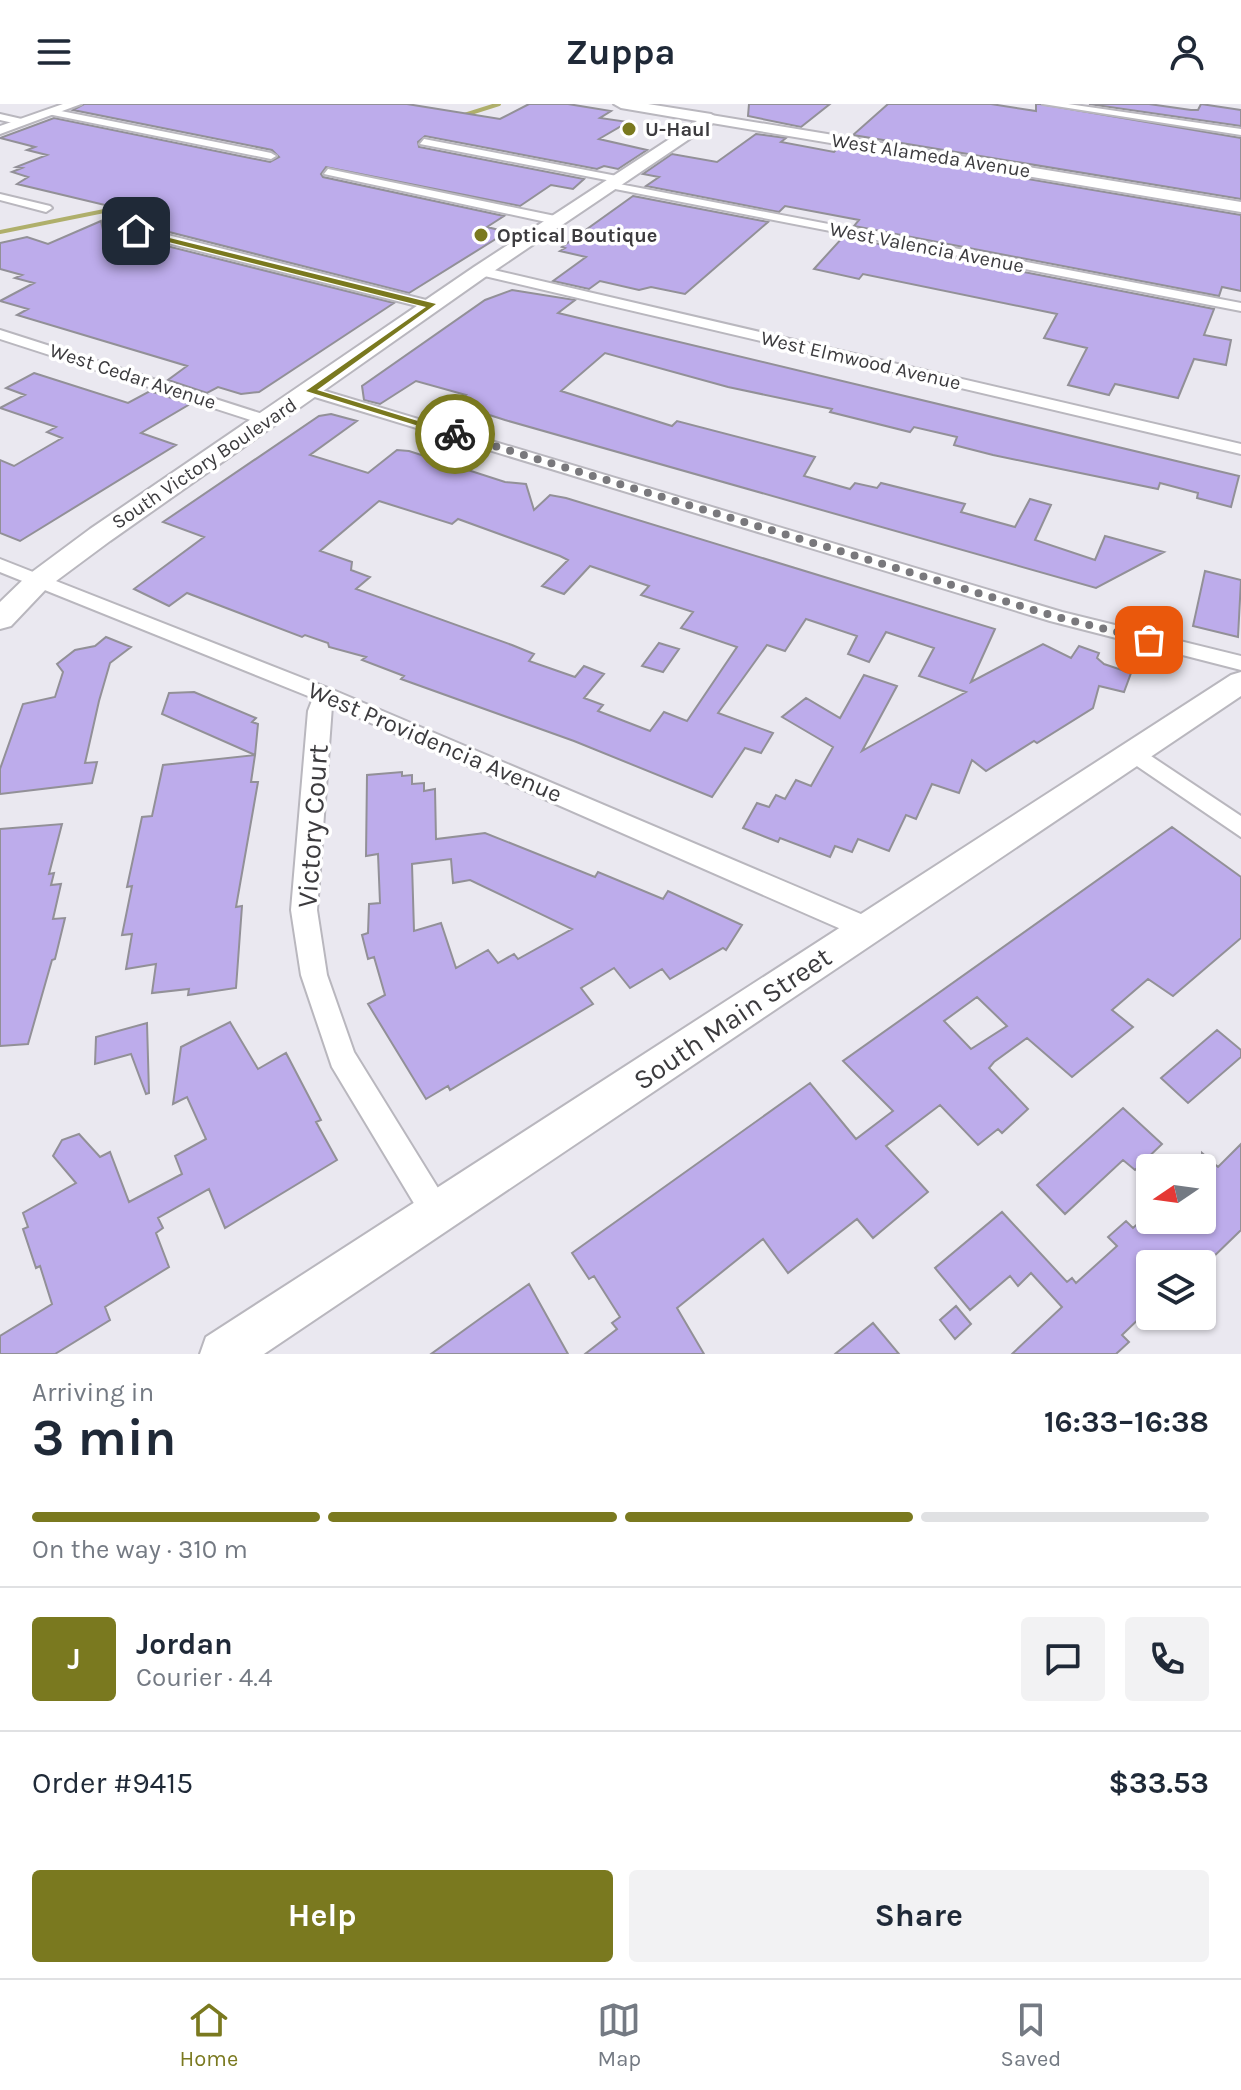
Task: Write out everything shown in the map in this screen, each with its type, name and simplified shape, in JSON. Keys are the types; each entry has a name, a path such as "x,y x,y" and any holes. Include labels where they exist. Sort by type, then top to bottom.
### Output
{"main road":[{"name":"West Alameda Avenue","path":"621,104 1241,207"},
{"name":"South Victory Boulevard","path":"0,619 38,581 266,420 481,271 735,104"},
{"name":"South Main Street","path":"223,1354 1241,682"}],"street":[{"path":"0,130 75,104"},
{"path":"1048,104 1241,132"},
{"path":"51,112 271,156"},
{"path":"0,117 22,122"},
{"name":"West Valencia Avenue","path":"424,142 1241,307"},
{"path":"328,172 560,221"},
{"path":"0,197 46,208"},
{"path":"108,224 433,306"},
{"name":"West Elmwood Avenue","path":"481,271 1241,449"},
{"name":"West Cedar Avenue","path":"0,334 266,420"},
{"path":"310,391 1057,617 1241,663"},
{"name":"West Providencia Avenue","path":"0,565 325,695 866,928"},
{"path":"0,602 38,581"},
{"name":"Victory Court","path":"325,695 319,711 304,910 314,975 342,1058 438,1214"},
{"path":"1136,754 1241,828"}],"building":[{"path":"84,104 407,104 500,119 529,104 568,104 611,111 600,118 628,122 599,139 647,150 618,169 604,166 597,169 425,136 418,142 419,147 584,179 573,189 551,185 520,206 326,167 321,174 323,177 504,216 487,227 507,232 409,293 110,217 126,210 17,184 28,177 12,172 22,168 16,167 47,155 27,150 35,147 0,138 54,118 270,162 279,157 272,150 73,110"},
{"path":"749,104 830,104 801,127 748,116"},
{"path":"888,104 991,104 1036,111 1036,104 1040,104 1241,138 1241,199 853,135"},
{"path":"1089,104 1149,104 1198,110 1201,104 1241,110 1241,126"},
{"path":"756,134 786,138 781,142 834,152 839,147 1241,215 1241,291 1222,287 1219,296 854,226 859,220 785,206 779,212 646,186 659,177 643,174 672,154 717,162"},
{"path":"633,196 768,222 685,294 651,287 639,290 600,281 589,289 553,281 586,257 560,251 565,248 562,247"},
{"path":"101,221 103,230 394,303 259,392 241,394 218,387 207,393 168,380 187,366 17,315 28,309 0,301 34,283 15,278 22,275 0,269 0,243 27,237 48,244"},
{"path":"843,237 1214,309 1204,335 1231,340 1226,365 1194,359 1178,398 1115,384 1109,395 1068,385 1087,348 1044,338 1057,314 863,274 859,279 814,269"},
{"path":"512,290 575,300 558,313 1239,476 1231,507 1197,498 1198,493 1160,483 1158,489 993,455 954,445 957,437 914,427 910,432 830,412 832,409 728,387 605,353 561,391 672,426 677,421 815,457 804,476 850,489 855,483 877,488 881,483 965,504 961,512 1015,527 1030,499 1051,505 1035,540 1095,560 1105,536 1164,552 1096,588 505,420 455,404 466,395 416,381 380,404 364,400 362,386 485,300"},
{"path":"34,373 128,403 150,391 190,404 141,433 176,445 20,541 0,533 0,460 14,466 62,438 47,432 56,427 0,408 25,395 6,388"},
{"path":"331,414 357,421 310,455 368,473 397,450 409,451 505,482 526,484 534,510 550,495 566,498 995,629 971,682 1043,644 1071,658 1079,646 1099,653 1097,658 1104,664 1131,673 1124,692 1099,686 1093,708 986,771 972,760 959,793 932,784 916,819 906,815 889,851 858,839 852,852 835,846 830,857 780,838 778,842 743,828 757,803 769,807 776,795 785,799 796,780 811,786 833,747 782,717 806,698 840,718 864,675 897,686 862,751 966,692 919,676 934,648 886,632 869,662 848,654 857,636 806,619 785,651 767,645 718,713 773,733 761,753 745,748 712,797 574,741 401,679 404,676 362,660 366,657 329,647 328,643 305,635 302,637 187,593 169,606 134,589 204,537 163,522 319,416","holes":["379,501 452,524 458,519 568,560 542,586 564,594 590,566 649,586 641,595 693,612 681,628 737,647 687,721 664,712 650,731 598,711 603,705 584,698 604,674 584,666 575,677 529,661 534,654 512,645 356,589 370,577 351,570 352,562 320,551"]},
{"path":"1205,571 1241,580 1238,637 1193,626"},
{"path":"106,637 131,647 110,663 99,701 85,763 97,762 92,783 0,794 0,769 23,704 55,697 63,672 57,664 75,650 95,646"},
{"path":"659,643 679,649 663,672 642,666"},
{"path":"194,692 256,718 252,722 258,724 255,755 162,714 169,693"},
{"path":"255,755 251,782 258,782 236,907 242,906 236,988 188,995 189,989 152,993 156,964 126,969 132,934 122,935 132,886 127,887 142,817 152,816 163,765"},
{"path":"402,772 402,776 412,775 412,784 424,783 424,791 435,789 436,839 485,833 595,877 598,872 663,899 668,891 742,925 726,950 723,948 670,979 662,969 630,988 614,968 581,988 593,1004 450,1090 448,1086 426,1099 368,1004 385,995 374,957 368,959 362,935 368,933 369,904 380,903 378,854 366,856 367,775","holes":["451,859 453,883 470,880 572,929 518,959 514,954 498,963 488,950 456,968 441,923 414,931 412,864"]},
{"path":"62,824 49,874 54,873 51,885 61,884 53,919 65,918 55,959 52,960 28,1044 0,1046 0,829"},
{"path":"1172,827 1241,877 1241,938 1173,996 1148,979 1112,1010 1133,1027 1072,1077 1027,1038 994,1062 989,1068 1028,1109 1002,1133 998,1129 978,1145 940,1105 886,1146 928,1192 873,1238 857,1219 788,1273 763,1239 677,1308 704,1354 585,1354 617,1329 612,1323 620,1317 594,1276 589,1279 572,1253 810,1083 856,1139 893,1111 843,1061","holes":["977,997 1007,1026 971,1049 944,1021"]},
{"path":"230,1022 258,1069 286,1053 321,1120 316,1122 337,1160 225,1228 209,1189 158,1218 163,1228 156,1233 169,1267 105,1307 110,1320 55,1354 0,1354 0,1336 52,1304 40,1266 36,1268 23,1229 28,1227 23,1213 76,1183 53,1156 62,1140 79,1134 100,1157 110,1152 129,1202 182,1174 175,1156 206,1139 187,1097 173,1104 181,1047"},
{"path":"147,1023 149,1093 146,1094 131,1054 95,1064 96,1037"},
{"path":"1217,1030 1241,1050 1241,1057 1188,1103 1161,1078"},
{"path":"1123,1108 1162,1144 1152,1154 1136,1154 1135,1170 1123,1160 1065,1214 1037,1185"},
{"path":"1241,1144 1241,1230 1216,1254 1216,1250 1136,1250 1136,1322 1122,1335 1129,1342 1116,1354 1012,1354 1062,1307 1031,1273 1018,1286 1010,1276 970,1310 935,1268 1002,1212 1067,1282 1072,1278 1076,1283 1117,1246 1108,1237 1126,1221 1133,1228 1136,1225 1136,1234 1216,1234 1216,1165 1218,1167"},
{"path":"529,1284 568,1354 431,1354 485,1315"},
{"path":"956,1306 971,1324 955,1339 940,1320"},
{"path":"873,1323 899,1354 835,1354"}],"waterway":[{"path":"458,117 499,104"},
{"path":"0,232 129,206"}],"way so far":[{"path":"455,434 1057,617 1149,640"}],"place":[{"name":"U-Haul","path":"629,129"},
{"name":"Optical Boutique","path":"481,235"}],"route":[{"path":"136,231 433,306 310,391 455,434"}]}
